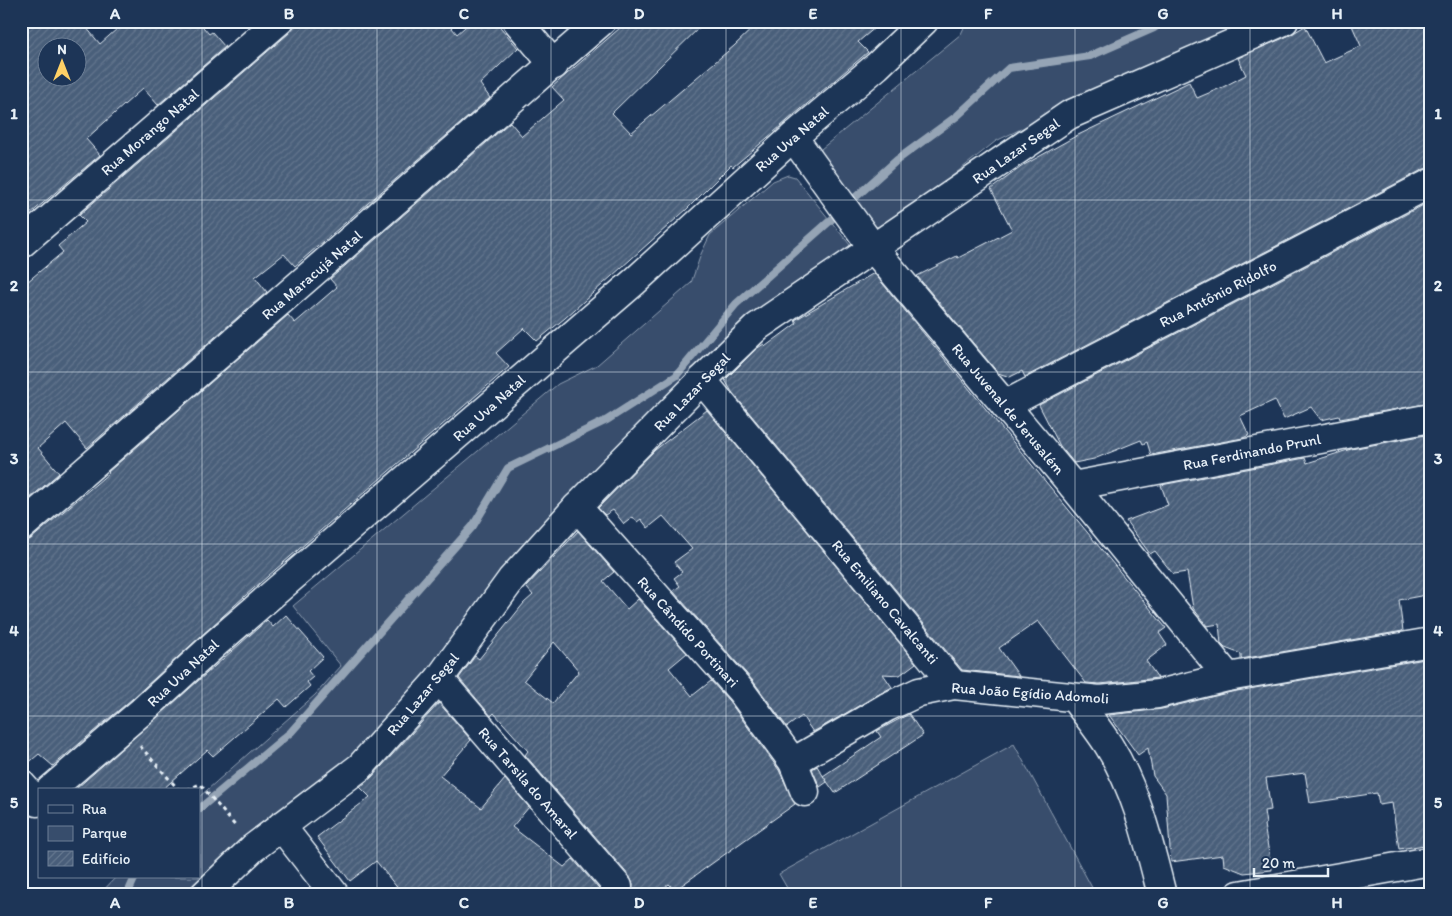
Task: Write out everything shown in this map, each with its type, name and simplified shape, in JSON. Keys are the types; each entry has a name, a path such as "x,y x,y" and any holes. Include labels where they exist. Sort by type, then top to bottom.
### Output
{"street":[{"name":"Rua Morango Natal","path":"21,244 279,21"},
{"path":"517,21 554,65"},
{"name":"Rua Maracujá Natal","path":"21,527 554,65 602,21"},
{"name":"Rua Uva Natal","path":"47,788 123,727 216,643 634,282 795,140 924,21"},
{"name":"Rua Lazar Segal","path":"204,895 253,848 360,767 439,679 511,580 578,507 702,380 757,327 868,240 969,184 1069,115 1284,21"},
{"name":"Rua Juvenal de Jerusalém","path":"795,140 868,240 1074,486 1228,677"},
{"name":"Rua Antônio Ridolfo","path":"1005,405 1431,183"},
{"name":"Rua Emiliano Cavalcanti","path":"702,380 954,685"},
{"name":"Rua Ferdinando Prunl","path":"1074,486 1431,418"},
{"name":"Rua Cândido Portinari","path":"578,507 740,691 793,762 805,792"},
{"name":"Rua João Egídio Adomoli","path":"793,762 887,707 919,692 954,685 1075,699 1100,700 1158,694 1228,677 1431,642"},
{"name":"Rua Tarsila do Amaral","path":"439,679 618,887"},
{"path":"1075,699 1109,746 1130,788 1148,836 1162,895"},
{"path":"281,826 334,895"},
{"path":"1239,895 1431,861"}],"path":[{"path":"123,727 177,788"},
{"path":"191,788 200,784 222,810"}],"green space":[{"path":"967,21 1262,21 1052,114 996,141 886,229 874,226 819,158 821,149 961,34"},
{"path":"788,175 795,177 850,245 845,254 775,307 401,718 194,895 99,895 115,878 200,878 200,796 315,695 341,666 293,606 558,384 597,365 691,283 710,235 773,181"},
{"path":"1014,744 1096,895 791,895 779,874"}],"building":[{"path":"21,21 81,21 100,44 126,21 198,21 209,34 212,32 225,47 158,105 143,88 86,139 100,155 30,214 21,204"},
{"path":"299,21 446,21 457,34 472,21 495,21 518,48 480,84 490,98 295,266 284,254 255,277 267,292 87,448 66,423 38,448 59,473 21,506 21,287 63,252 58,246 86,222 79,215 289,33"},
{"path":"628,21 706,21 612,113 631,133 734,46 760,21 883,21 858,42 868,52 733,167 731,165 687,209 537,341 524,328 496,353 509,367 245,596 132,699 53,766 39,754 21,769 21,542 31,539 109,473 288,315 295,323 337,287 330,279 510,122 522,136 564,100 552,87"},
{"path":"1350,21 1431,21 1431,168 1424,169 1025,377 1022,371 1010,377 998,373 917,276 957,256 958,258 1012,230 991,189 1024,165 1076,136 1189,82 1197,98 1223,87 1246,75 1238,58 1290,35 1305,26 1324,63 1361,46"},
{"path":"1431,201 1431,403 1340,419 1339,416 1321,420 1311,407 1284,419 1275,400 1240,416 1249,435 1243,438 1151,455 1147,442 1143,444 1141,440 1094,459 1074,463 1060,446 1039,405"},
{"path":"874,273 1166,628 1159,633 1167,645 1146,661 1158,678 1100,684 1086,683 1038,621 999,648 1019,676 962,670 732,392 725,380 756,349 764,344 766,346 797,323 795,320"},
{"path":"707,410 916,663 900,675 883,674 892,687 813,732 802,716 787,727 753,681 673,591 680,586 674,578 682,572 674,562 692,549 663,516 648,528 641,519 637,522 633,517 624,524 613,510 605,515 598,508 655,450"},
{"path":"1431,434 1431,594 1399,600 1403,631 1241,659 1241,654 1225,648 1221,644 1219,624 1207,626 1193,608 1187,572 1173,574 1155,551 1150,554 1126,521 1168,505 1161,485 1305,458 1307,463 1351,449"},
{"path":"578,531 614,572 603,581 627,609 638,599 687,653 669,668 692,696 711,681 729,701 779,770 795,804 675,890 669,884 655,895 631,895 633,885 630,877 525,755 528,751 494,713 491,716 459,678 475,656 479,659 524,603 533,595 526,587","holes":["554,642 579,671 553,703 524,680"]},
{"path":"286,615 323,657 308,671 313,677 307,682 310,686 286,707 279,699 213,756 207,750 164,788 77,788 267,620 273,627"},
{"path":"1431,658 1431,844 1399,849 1392,803 1379,805 1377,793 1310,803 1305,773 1266,778 1271,810 1264,811 1266,824 1264,825 1272,870 1244,873 1224,865 1223,855 1171,862 1166,794 1153,776 1148,748 1138,755 1109,715 1162,709 1231,692"},
{"path":"439,703 471,740 440,776 481,808 505,779 529,807 512,827 564,867 573,859 604,895 403,895 376,861 350,881 317,837 370,797 360,787 372,777"},
{"path":"909,714 923,735 835,793 823,776 881,737 877,731"},
{"path":"817,766 827,782 820,787 812,769"}],"waterway":[{"path":"848,204 897,160 957,116 1009,68 1090,56 1154,28 1164,21"},
{"path":"200,808 291,732 473,526 508,468 607,420 676,376 736,304 831,220"},
{"path":"127,895 135,878"}]}
